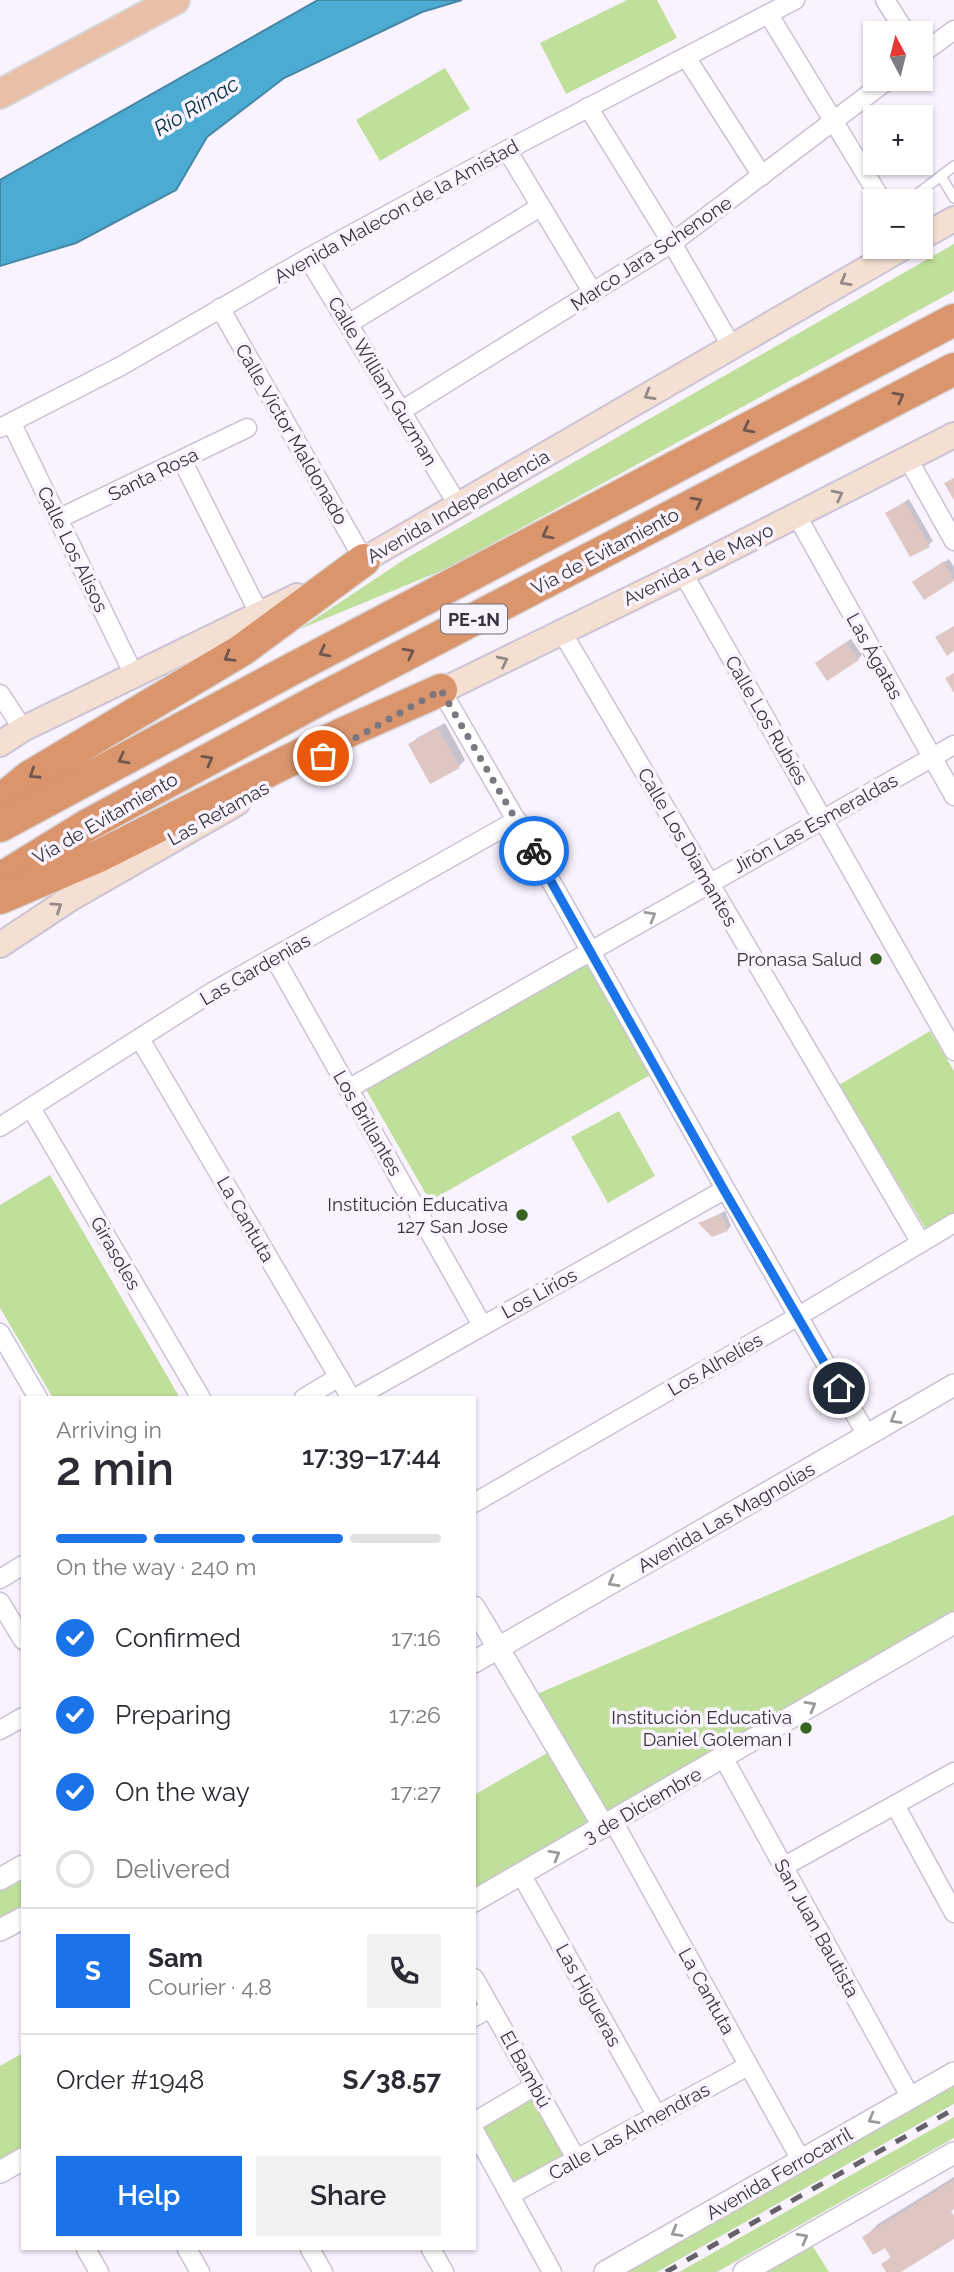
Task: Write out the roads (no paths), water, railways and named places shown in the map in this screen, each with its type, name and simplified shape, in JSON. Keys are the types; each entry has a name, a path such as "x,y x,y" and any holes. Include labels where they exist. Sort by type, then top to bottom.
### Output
{"highway":[{"name":"PE-1N","path":"0,826 293,668 954,320"},
{"name":"Vía de Evitamiento","path":"0,879 86,826 313,703 954,369"},
{"path":"0,801 29,777 242,650 364,560"},
{"path":"0,898 99,856 342,734 441,690"}],"main road":[{"path":"0,74 137,0"},
{"path":"0,94 175,0"},
{"path":"933,231 954,219"},
{"name":"Avenida Independencia","path":"0,744 23,729 260,615 364,560 883,259"},
{"name":"Avenida 1 de Mayo","path":"441,690 683,573 954,435"},
{"name":"Las Retamas","path":"0,945 156,847 441,690"}],"street":[{"name":"Avenida Malecon de la Amistad","path":"6,426 121,366 309,258 507,150 795,0"},
{"path":"885,0 898,21"},
{"path":"769,15 875,189"},
{"path":"933,45 954,30"},
{"path":"686,57 762,176"},
{"name":"Marco Jara Schenone","path":"401,411 672,243 873,91"},
{"path":"587,107 672,243 732,347"},
{"path":"507,150 593,293"},
{"path":"348,324 540,207"},
{"name":"Calle William Guzman","path":"309,258 458,505"},
{"name":"Calle Victor Maldonado","path":"220,308 364,560"},
{"name":"Calle Los Alisos","path":"6,426 58,519 134,675"},
{"name":"Santa Rosa","path":"58,519 247,428"},
{"path":"908,459 954,541"},
{"path":"182,460 260,615"},
{"name":"Las Ágatas","path":"797,516 954,796"},
{"name":"Calle Los Rubíes","path":"683,573 954,1051"},
{"name":"Calle Los Diamantes","path":"562,632 921,1242"},
{"path":"441,690 592,950 724,1190 867,1435"},
{"path":"0,694 23,729"},
{"name":"Jirón Las Esmeraldas","path":"348,1089 954,745"},
{"name":"Las Gardenias","path":"0,1127 212,992 517,820"},
{"name":"Los Brillantes","path":"274,957 482,1325"},
{"name":"La Cantuta","path":"140,1039 352,1396"},
{"name":"Girasoles","path":"31,1108 200,1396"},
{"name":"Los Lirios","path":"357,1396 724,1190"},
{"name":"Los Alhelíes","path":"476,1502 954,1223"},
{"path":"0,1333 37,1396"},
{"path":"307,1396 339,1377"},
{"name":"Avenida Las Magnolias","path":"476,1661 954,1385"},
{"path":"0,1579 21,1566"},
{"path":"0,1602 21,1637"},
{"name":"La Cantuta","path":"476,1610 608,1824 801,2161"},
{"name":"3 de Diciembre","path":"476,1900 954,1623"},
{"path":"0,1730 21,1718"},
{"name":"San Juan Bautista","path":"723,1757 911,2098"},
{"path":"783,1867 954,1772"},
{"path":"895,1805 954,1913"},
{"path":"0,1879 21,1867"},
{"name":"Las Higueras","path":"522,1874 657,2116"},
{"path":"0,1930 21,1919"},
{"name":"El Bambú","path":"476,1982 577,2160"},
{"path":"476,2016 491,2008"},
{"name":"Calle Las Almendras","path":"510,2195 748,2066"},
{"name":"Avenida Ferrocarril","path":"605,2272 954,2073"},
{"path":"476,2121 535,2086"},
{"path":"476,2134 552,2272"},
{"path":"744,2272 954,2153"},
{"path":"0,2172 21,2160"},
{"path":"87,2250 99,2272"},
{"path":"188,2250 200,2272"},
{"path":"311,2250 323,2272"},
{"path":"432,2250 444,2272"}],"lane":[{"path":"924,189 954,166"},
{"path":"941,176 954,198"}],"water":[{"name":"Río Rímac","path":"318,0 462,0 422,12 284,78 207,137 176,190 76,243 0,266 0,180"}],"railway":[{"path":"666,2272 954,2109"}],"place":[{"name":"Pronasa Salud","path":"876,959"},
{"name":"Institución Educativa 127 San Jose","path":"522,1215"},
{"name":"Institución Educativa Daniel Goleman I","path":"806,1728"}]}
